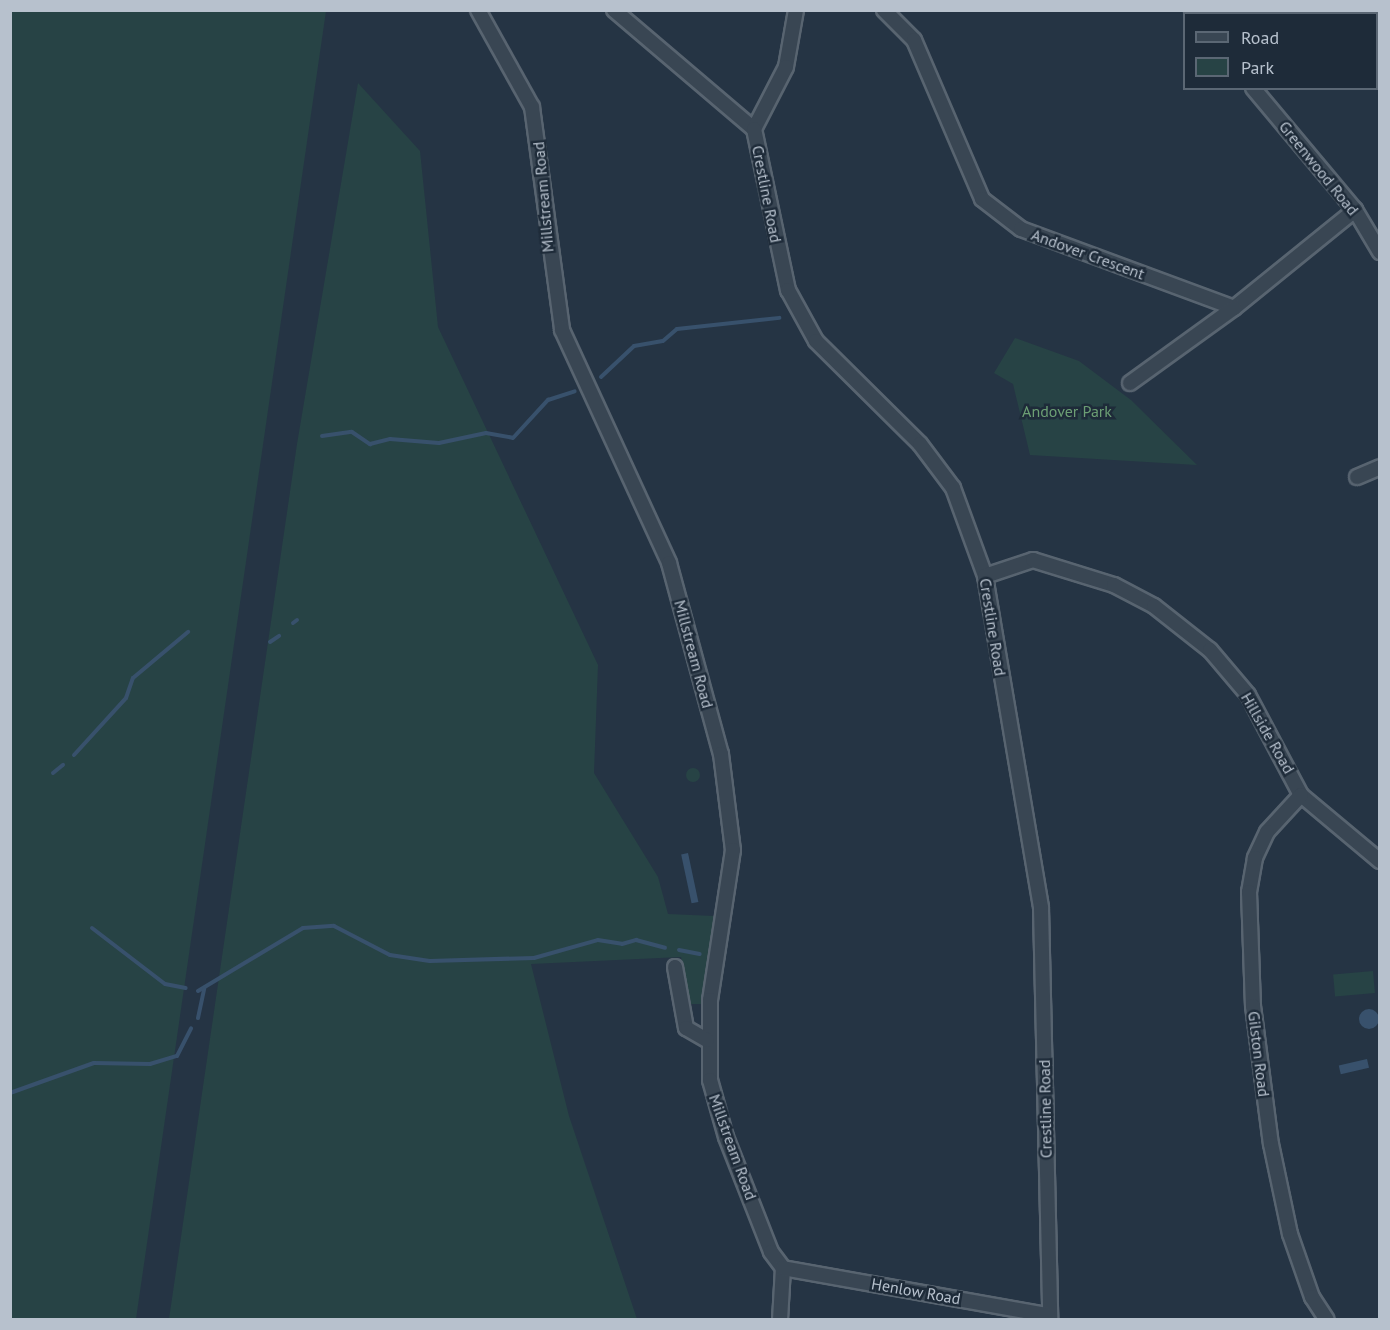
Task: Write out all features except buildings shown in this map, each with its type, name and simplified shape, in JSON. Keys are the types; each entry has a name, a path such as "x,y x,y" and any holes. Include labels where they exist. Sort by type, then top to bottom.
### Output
{"street":[{"name":"Millstream Road","path":"478,10 532,107 562,330 669,563 721,754 733,850 708,1040 710,1080 720,1120 771,1252 783,1268"},
{"path":"614,10 754,129"},
{"name":"Crestline Road","path":"796,10 786,67 754,129 781,266 795,307 816,341 920,444 953,488 985,576 1041,908 1049,1317"},
{"name":"Andover Crescent","path":"884,10 914,40 982,199 1021,229 1234,308"},
{"name":"Greenwood Road","path":"1255,90 1355,210 1380,252"},
{"path":"1130,383 1234,308 1355,210"},
{"path":"1357,477 1380,467"},
{"name":"Hillside Road","path":"985,576 1033,560 1114,585 1155,606 1210,650 1248,694 1302,795 1380,861"},
{"name":"Gilston Road","path":"1302,795 1267,832 1255,858 1249,892 1253,1006 1290,1234 1312,1297 1328,1320"},
{"path":"675,968 686,1028 708,1040"},
{"path":"780,1320 783,1268"},
{"name":"Henlow Road","path":"783,1268 1049,1317"}],"green space":[{"path":"10,11 326,11 136,1319 11,1319"},
{"path":"358,83 420,151 438,327 598,665 594,773 658,877 668,914 714,916 701,1004 691,1004 681,957 531,964 569,1116 637,1319 169,1319 297,444"},
{"name":"Andover Park","path":"1015,338 1079,361 1131,400 1197,465 1030,455 1013,384 994,373"},
{"path":"690,768 696,768 700,775 696,782 690,782 686,778 686,772"},
{"path":"1373,971 1375,993 1335,996 1333,974"}],"water":[{"path":"688,853 698,902 692,903 681,854"},
{"path":"1369,1009 1376,1012 1379,1019 1376,1026 1369,1029 1362,1026 1359,1019 1362,1012"},
{"path":"1367,1059 1369,1068 1341,1074 1339,1066"}],"waterway":[{"path":"601,377 634,346 663,341 677,329 779,318"},
{"path":"322,436 352,432 370,444 390,439 439,443 486,433 513,438 548,400 575,391"},
{"path":"293,623 297,620"},
{"path":"74,755 126,698 133,678 188,632"},
{"path":"270,642 279,636"},
{"path":"53,773 63,765"},
{"path":"198,991 303,928 334,926 390,955 430,961 534,958 598,940 622,944 636,940 665,948"},
{"path":"92,928 165,984 186,988"},
{"path":"679,950 700,954"},
{"path":"198,1018 204,989"},
{"path":"10,1093 94,1063 150,1064 177,1056 191,1028"}]}
